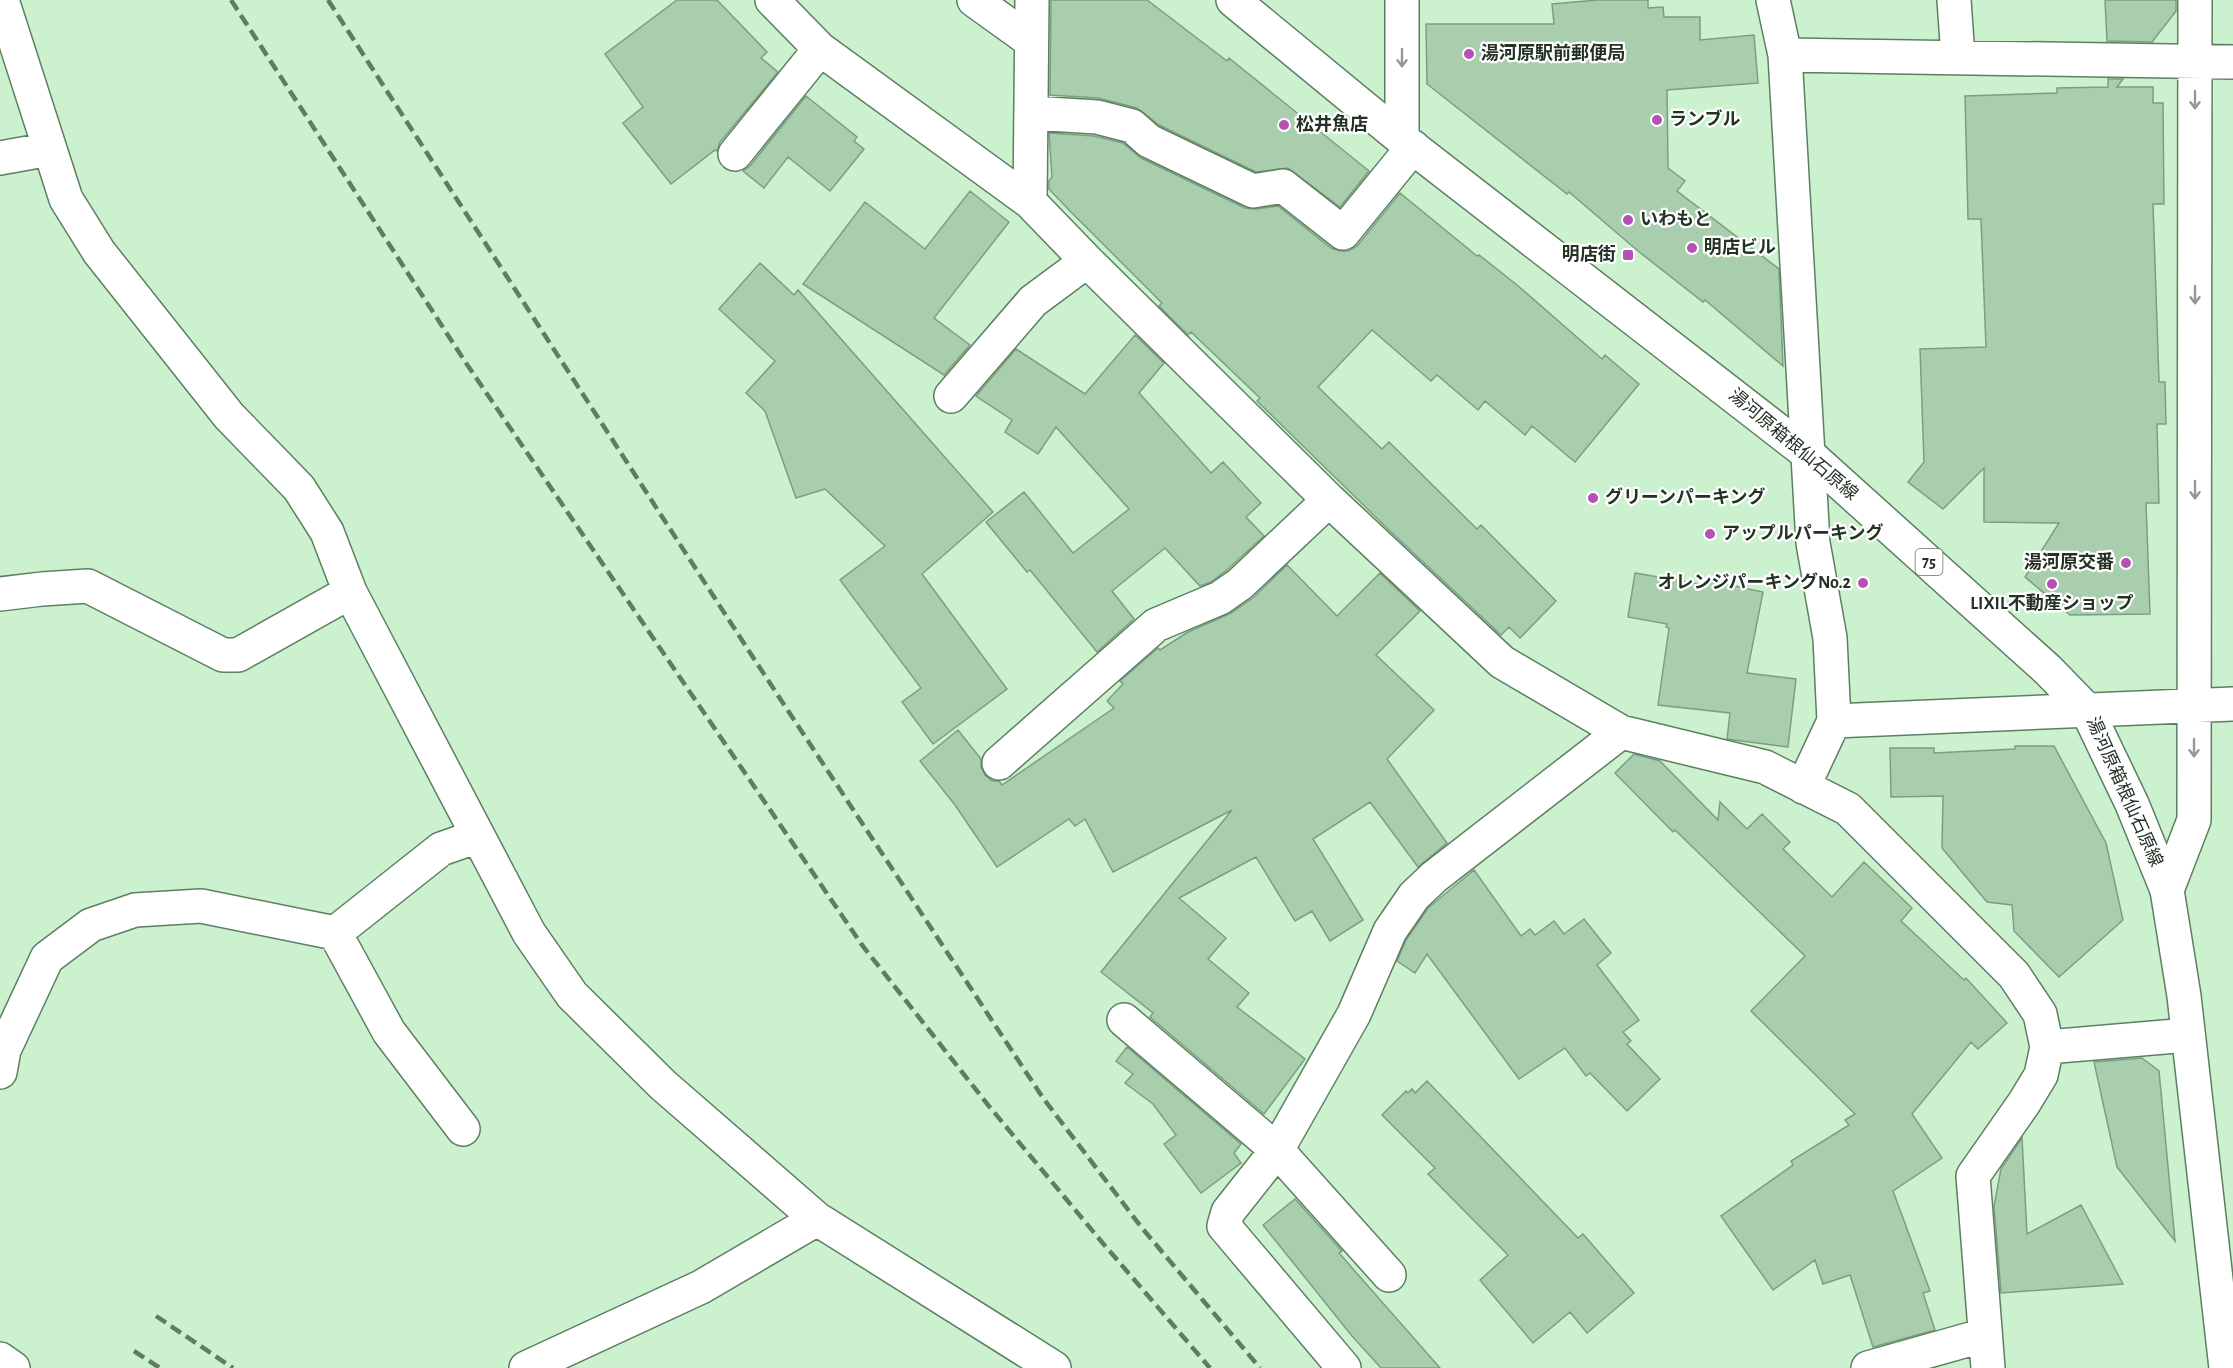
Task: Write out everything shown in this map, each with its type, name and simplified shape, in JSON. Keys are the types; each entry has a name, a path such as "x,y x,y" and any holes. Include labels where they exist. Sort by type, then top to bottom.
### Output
{"street":[{"path":"3,0 66,199 99,252 229,416 299,488 327,532 350,592 529,933 572,995 663,1085 817,1219 1054,1368"},
{"path":"772,0 820,50 1030,202 1329,500 1503,662 1621,732 1765,767 1848,809 2014,975 2040,1014 2047,1047 2041,1075 1973,1176 1988,1368"},
{"path":"974,0 1031,41"},
{"path":"1030,202 1032,0"},
{"name":"湯河原箱根仙石原線","path":"1233,0 1407,143 1807,453 2048,670 2087,710 2132,804 2167,890 2227,1329 2226,1368"},
{"path":"1031,113 1097,117 1132,126 1149,141 1253,191 1283,186 1343,233 1407,143 1402,0"},
{"path":"1773,0 1785,55 1813,543 1830,638 1834,721 1803,787"},
{"path":"1954,0 1958,57"},
{"path":"2167,890 2194,820 2195,0"},
{"path":"735,154 820,50"},
{"path":"1785,55 2233,62"},
{"path":"0,158 50,149"},
{"path":"951,396 1033,301 1087,261"},
{"path":"999,762 1156,625 1220,598 1240,584 1329,500"},
{"path":"0,594 88,586 223,655 238,655 350,592"},
{"path":"1834,721 2233,704"},
{"path":"1344,1368 1224,1226 1228,1212 1276,1150 1354,1014 1390,931 1414,896 1434,877 1621,732"},
{"path":"334,933 441,849 478,836"},
{"path":"0,1072 4,1050 47,958 91,925 135,910 201,906 334,933 389,1032 463,1129"},
{"path":"1124,1020 1276,1150 1389,1275"},
{"path":"2047,1047 2188,1035"},
{"path":"526,1368 701,1287 817,1219"},
{"path":"1868,1368 1985,1335"},
{"path":"0,1359 13,1368"}],"building":[{"path":"677,0 717,0 767,52 761,58 778,72 720,142 717,151 715,150 671,184 623,123 643,107 605,54"},
{"path":"1051,0 1147,0 1227,61 1229,58 1369,171 1340,207 1288,168 1256,172 1159,125 1137,108 1098,98 1050,95"},
{"path":"1598,0 1648,0 1648,8 1663,7 1664,17 1700,17 1700,40 1754,35 1758,83 1667,90 1668,168 1685,181 1677,191 1779,269 1783,366 1705,300 1703,302 1638,251 1569,192 1567,194 1427,84 1426,24 1554,24 1552,4"},
{"path":"2105,0 2176,0 2176,11 2152,42 2107,41"},
{"path":"2108,79 2123,79 2117,87 2153,87 2153,103 2163,103 2164,204 2153,204 2159,382 2165,382 2166,424 2157,424 2159,503 2146,503 2150,614 2070,615 2025,577 2059,523 1984,522 1984,468 1943,509 1908,482 1924,462 1920,349 1986,347 1981,219 1968,219 1965,96 2057,93 2057,88 2108,87"},
{"path":"806,96 857,137 854,141 864,149 830,191 788,157 764,188 743,171 750,166"},
{"path":"1049,133 1094,136 1123,143 1141,158 1245,208 1278,206 1331,248 1340,251 1349,251 1358,245 1400,193 1477,256 1479,255 1517,285 1602,359 1605,355 1639,384 1575,462 1532,426 1525,435 1485,401 1478,410 1437,375 1431,381 1372,330 1318,387 1382,449 1389,442 1477,529 1481,525 1556,601 1520,638 1509,627 1501,635 1388,529 1257,401 1260,398 1191,332 1188,335 1159,306 1162,303 1049,189 1049,181 1052,177"},
{"path":"970,191 1009,222 934,318 970,345 944,375 803,284 865,202 925,249"},
{"path":"760,263 794,295 798,290 993,512 922,574 1007,689 933,744 902,702 921,688 840,580 885,546 825,489 796,498 765,411 746,393 775,361 719,309"},
{"path":"1135,335 1164,363 1139,393 1211,473 1223,462 1261,503 1246,517 1264,536 1228,569 1211,582 1200,586 1165,548 1112,591 1134,619 1097,652 1030,570 1027,572 986,522 1024,492 1073,553 1129,509 1056,427 1038,454 1005,432 1012,420 976,396 1016,349 1085,394"},
{"path":"1287,565 1337,616 1380,573 1420,611 1376,655 1434,710 1387,759 1447,843 1418,867 1370,802 1313,839 1363,920 1330,941 1312,911 1295,921 1256,857 1179,898 1226,938 1208,959 1249,993 1237,1007 1305,1059 1264,1114 1150,1017 1153,1013 1101,972 1232,810 1113,872 1085,819 1075,826 1069,819 997,867 955,805 920,761 958,730 981,759 981,767 985,775 992,781 999,781 1002,785 1114,708 1107,701 1123,684 1120,681 1158,648 1160,650 1188,632 1231,613 1253,598"},
{"path":"1635,573 1705,585 1706,580 1763,592 1747,673 1796,679 1788,747 1727,739 1730,713 1658,705 1669,628 1666,627 1667,624 1628,617"},
{"path":"2015,746 2054,746 2106,843 2123,920 2059,977 2014,931 2012,905 1987,902 1942,848 1943,796 1891,797 1890,748 1934,748 1934,753 2015,749"},
{"path":"1634,754 1660,761 1718,820 1720,802 1747,829 1762,814 1790,842 1783,849 1832,897 1864,862 1912,908 1901,921 1964,980 1966,978 2007,1023 1978,1049 1971,1042 1912,1114 1942,1158 1893,1191 1930,1291 1923,1293 1935,1330 1873,1347 1850,1275 1823,1284 1815,1260 1773,1290 1721,1216 1793,1165 1791,1161 1849,1125 1845,1120 1855,1114 1751,1011 1805,956 1675,830 1673,832 1615,773"},
{"path":"1474,870 1521,936 1530,929 1535,935 1554,921 1564,934 1584,919 1611,953 1597,965 1639,1020 1623,1032 1631,1041 1627,1044 1660,1079 1627,1111 1590,1073 1586,1076 1565,1048 1519,1079 1427,954 1415,973 1397,961 1406,940 1428,908"},
{"path":"1127,1047 1241,1144 1234,1153 1241,1163 1201,1193 1164,1144 1176,1135 1153,1104 1125,1083 1133,1074 1116,1061"},
{"path":"2142,1058 2159,1071 2175,1241 2117,1167 2094,1062"},
{"path":"1427,1081 1578,1238 1583,1234 1634,1293 1587,1333 1570,1312 1533,1343 1480,1280 1508,1255 1428,1174 1435,1168 1382,1115 1406,1091 1408,1093 1412,1089 1415,1093"},
{"path":"2022,1138 2027,1234 2081,1205 2123,1284 2001,1293 1994,1206 2001,1169"},
{"path":"1295,1199 1342,1251 1339,1253 1440,1368 1381,1368 1352,1336 1263,1225"}],"railway":[{"path":"231,0 466,363 862,945 988,1105 1210,1368"},
{"path":"328,0 758,665 1043,1098 1142,1228 1260,1368"},
{"path":"156,1316 233,1368"},
{"path":"134,1351 160,1368"}],"place":[{"name":"湯河原駅前郵便局","path":"1469,54"},
{"name":"ランブル","path":"1657,120"},
{"name":"松井魚店","path":"1284,125"},
{"name":"いわもと","path":"1628,220"},
{"name":"明店ビル","path":"1692,248"},
{"name":"明店街","path":"1628,255"},
{"name":"グリーンパーキング","path":"1593,498"},
{"name":"アップルパーキング","path":"1710,534"},
{"name":"湯河原交番","path":"2126,563"},
{"name":"オレンジパーキングNo.2","path":"1863,583"},
{"name":"LIXIL不動産ショップ","path":"2052,584"}]}
